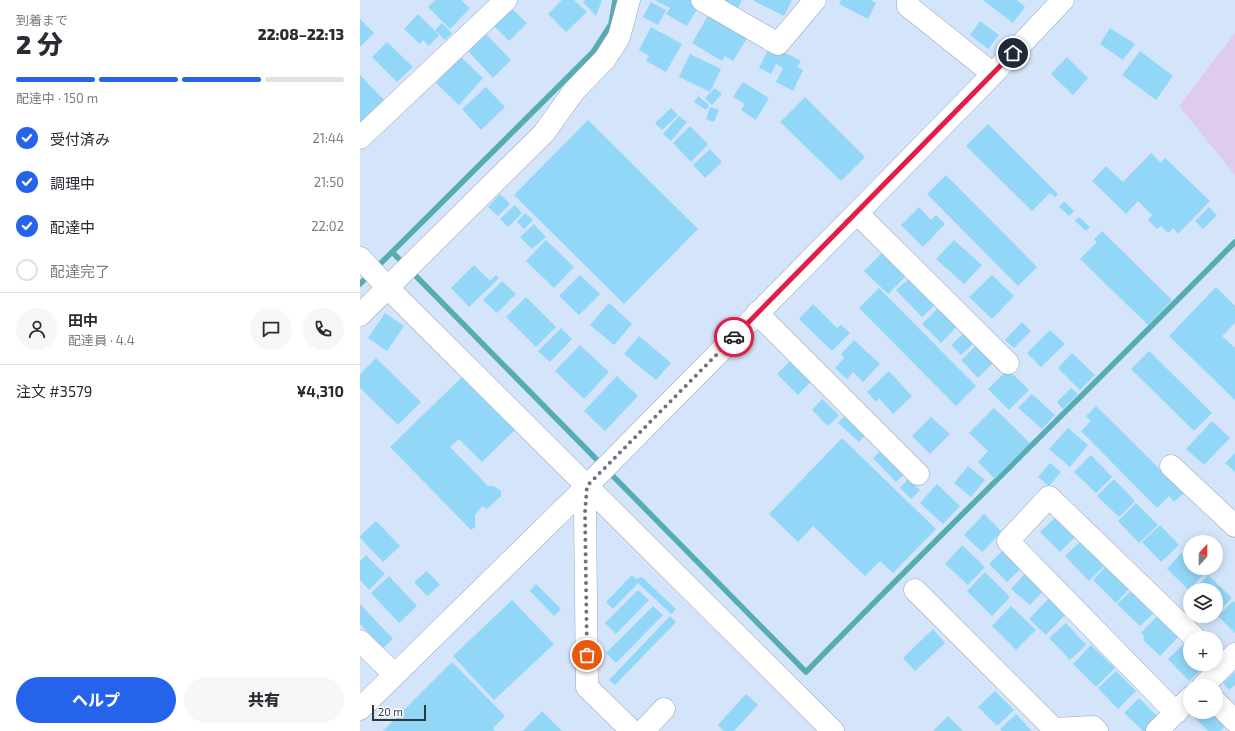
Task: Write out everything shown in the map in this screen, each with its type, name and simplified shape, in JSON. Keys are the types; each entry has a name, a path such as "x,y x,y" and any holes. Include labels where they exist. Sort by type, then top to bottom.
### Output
{"street":[{"path":"360,138 506,0"},
{"path":"360,315 385,285 544,133 574,91 605,59 619,37 629,0"},
{"path":"702,0 778,44 815,0"},
{"path":"908,0 908,6 993,74"},
{"path":"360,710 394,674 587,486 757,313 857,214 1063,0"},
{"path":"857,214 1008,363"},
{"path":"361,259 385,285 833,731"},
{"path":"757,313 918,474"},
{"path":"1170,466 1235,526"},
{"path":"587,486 585,512 587,687 632,731"},
{"path":"1173,719 1008,541 1049,497 1188,631"},
{"path":"915,590 1054,729 1093,727 1097,731"},
{"path":"360,641 394,674"},
{"path":"1209,679 1225,659"},
{"path":"643,731 664,709"},
{"path":"1223,709 1235,721"}],"shaded area":[{"path":"1235,33 1235,175 1179,106"}],"building":[{"path":"435,0 461,0 470,8 450,29 428,7"},
{"path":"562,0 574,0 587,12 566,32 548,14"},
{"path":"585,0 602,0 596,16 583,2"},
{"path":"655,0 696,0 701,3 687,26 666,14 670,8"},
{"path":"723,0 742,0 738,8"},
{"path":"754,0 792,0 784,16"},
{"path":"841,0 870,0 876,3 868,19 839,4"},
{"path":"983,0 1017,0 1025,7 1013,23"},
{"path":"651,2 666,10 658,25 643,17"},
{"path":"509,6 527,23 509,41 492,24"},
{"path":"710,12 749,35 733,61 725,56 722,61 692,43"},
{"path":"418,14 439,35 429,46 423,40 420,44 404,29"},
{"path":"360,19 374,33 360,47"},
{"path":"980,21 999,35 988,49 970,35"},
{"path":"442,23 452,33 445,40 435,30"},
{"path":"651,27 682,44 666,72 646,61 649,56 639,50"},
{"path":"1110,28 1135,44 1123,60 1100,44"},
{"path":"485,33 511,60 493,78 467,50"},
{"path":"387,42 413,67 397,82 372,57"},
{"path":"770,45 801,61 797,67 803,70 793,91 776,82 783,68 776,64 771,74 759,68"},
{"path":"1140,51 1173,76 1156,100 1122,75"},
{"path":"690,54 721,69 710,92 679,77"},
{"path":"460,56 483,78 459,105 436,83"},
{"path":"1067,57 1088,78 1073,95 1051,74"},
{"path":"360,75 385,101 360,125"},
{"path":"743,82 769,98 756,120 741,110 745,104 733,97"},
{"path":"486,87 505,107 481,130 462,109"},
{"path":"715,88 722,94 712,105 705,98"},
{"path":"698,96 709,105 706,110 694,102"},
{"path":"805,97 865,157 841,181 780,122"},
{"path":"710,107 719,110 714,122 706,119"},
{"path":"671,108 678,115 662,130 655,123"},
{"path":"679,116 687,122 671,141 663,134"},
{"path":"588,120 698,229 624,304 514,195"},
{"path":"988,124 1058,194 1055,197 1050,193 1032,211 966,146"},
{"path":"690,126 708,144 691,162 673,143"},
{"path":"710,149 722,162 705,178 693,165"},
{"path":"1151,153 1161,163 1165,158 1210,201 1178,234 1173,228 1168,233 1161,226 1157,229 1148,220 1152,215 1138,201 1126,214 1092,181 1106,166 1123,182"},
{"path":"946,175 1037,267 1018,286 927,194"},
{"path":"500,194 510,204 498,216 488,207"},
{"path":"1064,201 1074,211 1069,216 1059,207"},
{"path":"515,205 522,213 508,227 500,219"},
{"path":"919,207 931,220 936,215 945,224 923,247 901,225"},
{"path":"1209,207 1217,215 1203,229 1195,221"},
{"path":"525,213 533,220 524,229 517,222"},
{"path":"1079,217 1090,227 1086,231 1075,221"},
{"path":"534,224 546,237 532,249 520,237"},
{"path":"1102,231 1172,300 1148,325 1080,259 1097,242 1094,239"},
{"path":"546,240 574,267 554,288 526,261"},
{"path":"954,240 982,265 964,284 936,259"},
{"path":"885,250 908,274 888,294 864,271"},
{"path":"474,265 490,281 496,275 499,278 469,307 451,288"},
{"path":"580,275 600,294 579,315 559,296"},
{"path":"913,275 938,302 922,317 896,290"},
{"path":"992,275 1014,296 992,319 969,297"},
{"path":"502,281 516,294 497,313 483,300"},
{"path":"1216,287 1235,306 1235,323 1222,336 1235,348 1235,400 1169,336"},
{"path":"879,288 976,386 956,406 859,308"},
{"path":"526,297 556,327 536,347 506,317"},
{"path":"609,303 632,324 614,345 590,325"},
{"path":"813,304 837,328 841,325 850,333 832,351 799,319"},
{"path":"939,307 958,325 941,343 922,324"},
{"path":"385,313 404,326 387,351 368,338"},
{"path":"1022,322 1031,331 1014,348 1005,340"},
{"path":"561,328 572,339 550,362 538,351"},
{"path":"1050,330 1065,344 1041,367 1027,353"},
{"path":"966,331 976,341 961,355 951,345"},
{"path":"639,336 671,363 656,380 624,354"},
{"path":"854,340 880,364 863,382 853,372 847,379 835,368 844,358 841,354"},
{"path":"978,344 995,361 978,378 961,360"},
{"path":"580,345 609,372 584,399 555,371"},
{"path":"1149,351 1212,413 1194,431 1131,369"},
{"path":"1072,353 1095,375 1080,390 1058,368"},
{"path":"794,357 815,377 798,395 777,374"},
{"path":"376,358 421,402 398,425 360,388 360,374"},
{"path":"1008,369 1029,390 1009,410 988,389"},
{"path":"889,371 912,396 893,414 879,398 876,402 867,392"},
{"path":"617,376 638,396 605,431 584,411"},
{"path":"462,377 515,430 482,462 459,439 450,447 488,486 494,486 501,491 501,496 487,509 482,506 475,515 475,527 471,530 390,447"},
{"path":"1071,388 1078,394 1063,409 1057,402"},
{"path":"1032,394 1055,415 1042,429 1018,408"},
{"path":"822,399 839,415 828,426 812,410"},
{"path":"1096,406 1184,493 1174,502 1169,496 1157,508 1081,431 1091,421 1086,416"},
{"path":"994,408 1030,443 995,479 978,462 988,451 969,433"},
{"path":"849,412 869,431 859,442 838,423"},
{"path":"931,417 950,434 930,454 912,436"},
{"path":"1212,421 1230,438 1204,465 1186,449"},
{"path":"1068,428 1088,445 1070,467 1049,449"},
{"path":"842,438 936,529 893,573 880,561 865,576 813,526 798,542 769,514"},
{"path":"885,446 909,470 896,482 873,458"},
{"path":"1235,453 1235,472 1225,463"},
{"path":"1091,455 1112,477 1096,493 1074,472"},
{"path":"1050,463 1061,472 1049,486 1038,477"},
{"path":"968,466 985,480 971,497 954,483"},
{"path":"908,479 920,490 911,499 900,488"},
{"path":"1114,479 1135,501 1119,517 1097,496"},
{"path":"937,484 960,506 943,524 920,503"},
{"path":"1136,503 1158,525 1139,543 1118,521"},
{"path":"984,514 1002,532 982,552 964,535"},
{"path":"1056,517 1075,537 1060,552 1040,532"},
{"path":"376,521 400,546 383,562 360,538 360,536"},
{"path":"1160,525 1179,545 1161,562 1142,542"},
{"path":"1081,541 1105,565 1089,581 1065,556"},
{"path":"962,545 985,567 968,585 945,564"},
{"path":"1004,549 1022,567 1007,582 989,564"},
{"path":"1181,553 1183,555 1183,575 1203,575 1196,583 1183,583 1183,584 1167,569"},
{"path":"366,555 385,574 369,590 360,580 360,561"},
{"path":"1109,563 1132,586 1116,603 1093,580"},
{"path":"427,571 440,585 427,596 414,582"},
{"path":"1027,571 1046,588 1030,605 1011,589"},
{"path":"985,572 1010,597 992,616 967,591"},
{"path":"632,575 636,579 642,577 676,609 671,614 638,583 613,609 606,602"},
{"path":"1208,575 1216,583 1200,583"},
{"path":"389,576 417,606 399,623 371,593"},
{"path":"536,584 561,609 554,616 530,591"},
{"path":"1134,588 1156,611 1140,626 1117,604"},
{"path":"1223,589 1232,598 1223,607"},
{"path":"638,590 649,600 616,634 605,623"},
{"path":"1049,598 1066,614 1046,635 1029,619"},
{"path":"512,600 554,644 494,700 453,656"},
{"path":"1233,601 1235,602 1235,633 1223,621 1223,611"},
{"path":"360,604 393,639 383,648 360,624"},
{"path":"653,606 663,615 616,663 606,653"},
{"path":"1011,606 1036,630 1016,650 992,626"},
{"path":"1158,615 1180,635 1160,656 1143,640 1145,638 1141,633"},
{"path":"670,616 676,622 615,685 609,680"},
{"path":"1066,623 1086,645 1070,660 1049,638"},
{"path":"933,629 945,643 915,671 903,658"},
{"path":"1091,645 1115,668 1096,687 1073,664"},
{"path":"1183,645 1183,671 1200,671 1191,679 1187,679 1168,659"},
{"path":"452,662 505,716 493,728 495,731 383,731"},
{"path":"1116,671 1136,691 1118,709 1098,688"},
{"path":"1235,672 1235,685 1229,690 1223,683"},
{"path":"995,691 1014,710 997,726 978,707"},
{"path":"746,694 758,705 734,731 724,731 718,725"},
{"path":"1139,698 1159,718 1146,731 1143,731 1124,713"},
{"path":"542,711 562,731 522,731 524,730"},
{"path":"1016,714 1032,731 1002,731 1000,729"},
{"path":"948,716 963,731 933,731"},
{"path":"1196,719 1220,719 1226,725 1220,731 1208,731"}],"waterway":[{"path":"376,268 593,52 611,24 615,0"},
{"path":"608,471 806,672 1235,242"},
{"path":"392,252 405,265"},
{"path":"411,271 602,465"},
{"path":"360,284 370,274"}],"way so far":[{"path":"587,655 585,512 587,486 734,337"}],"route":[{"path":"734,337 857,214 1013,53"}]}
